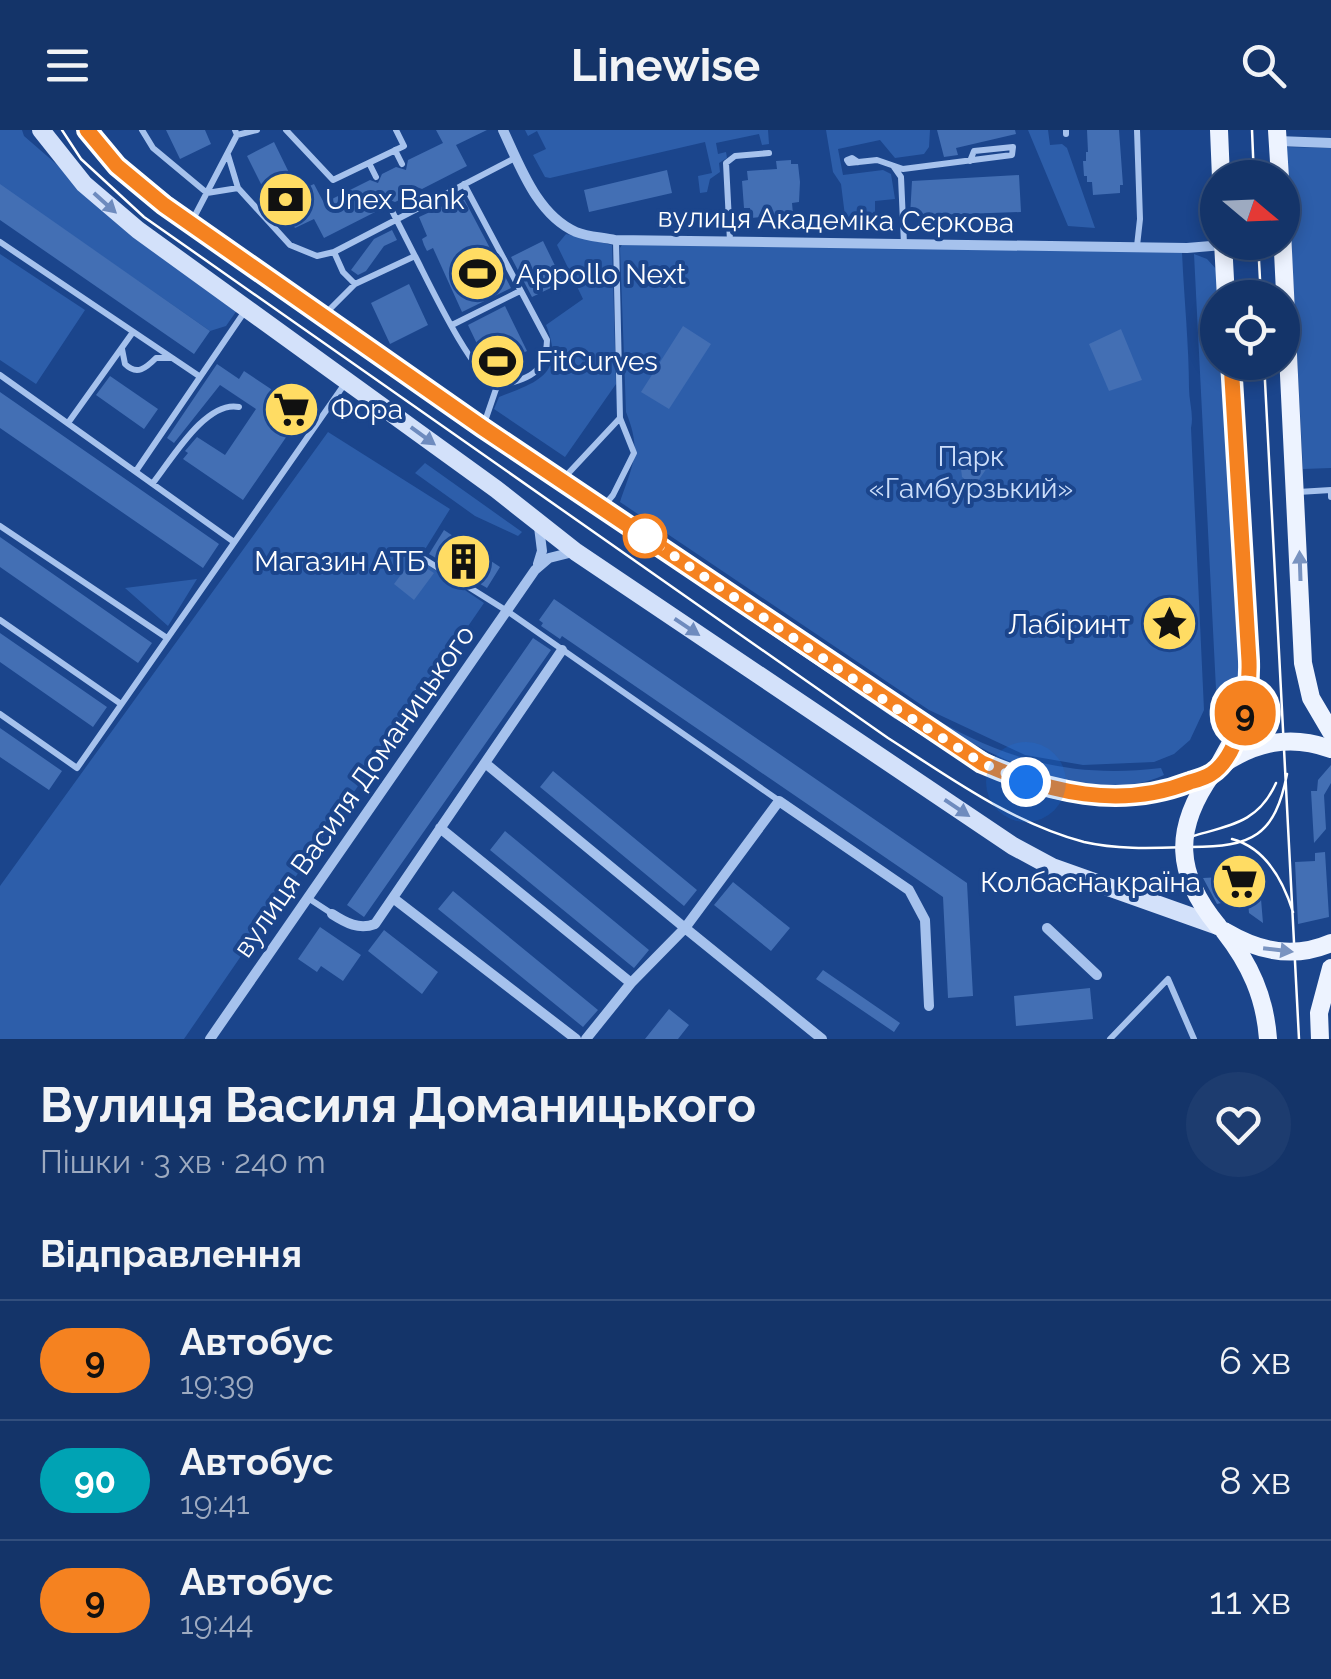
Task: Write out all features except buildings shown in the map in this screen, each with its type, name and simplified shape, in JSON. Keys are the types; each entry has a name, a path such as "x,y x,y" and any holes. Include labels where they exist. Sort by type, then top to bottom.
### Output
{"main road":[{"path":"1206,130 1219,160"},
{"path":"1219,130 1220,160"},
{"path":"1284,260 1303,663 1311,698 1331,732"},
{"path":"1231,380 1250,686 1243,721 1216,770 1195,797 1186,823 1183,852 1194,892 1259,988 1268,1039"},
{"path":"1216,770 1240,752 1264,743 1289,740 1331,750"},
{"path":"1222,929 1247,944 1270,951 1294,952 1331,943"},
{"path":"1320,1039 1319,1013 1331,968"}],"street":[{"path":"41,130 63,160 108,206 576,552 1012,846 1052,867 1222,929"},
{"path":"86,130 117,166 190,224 322,318 982,763 1042,786 1104,797 1170,790 1216,770"},
{"name":"вулиця Академіка Сєркова","path":"504,130 539,200 553,216 577,232 616,240 1200,245"},
{"path":"1277,136 1331,143"},
{"path":"536,570 542,551 538,522"},
{"name":"вулиця Василя Доманицького","path":"210,1039 536,570 549,558 576,552"},
{"path":"332,914 366,928 375,924 562,650"},
{"path":"485,762 822,1039"},
{"path":"586,1039 631,983 685,928 779,801 909,890 925,920 929,1006"},
{"path":"440,828 631,983"},
{"path":"393,898 576,1039"},
{"path":"1047,928 1097,975"}],"lane":[{"path":"142,130 153,148 207,193 238,188"},
{"path":"190,224 236,133 257,130"},
{"path":"286,130 333,180 404,146 396,130"},
{"path":"1136,247 1140,219 1137,130"},
{"path":"858,162 877,160 899,169 1012,155 1013,147 974,151 970,160"},
{"path":"396,150 402,164"},
{"path":"730,242 726,164 734,156 769,153"},
{"path":"228,154 238,188 290,245 317,256 334,252 516,157"},
{"path":"369,163 376,176"},
{"path":"899,169 904,244"},
{"path":"389,206 452,325 487,381 497,386 538,371 546,359 546,340 464,184"},
{"path":"416,192 423,206"},
{"path":"602,508 634,453 620,418 616,240"},
{"path":"0,242 199,376"},
{"path":"334,252 343,272 354,279"},
{"path":"322,318 354,279 414,256"},
{"path":"452,325 520,291"},
{"path":"136,471 246,308"},
{"path":"68,423 133,332"},
{"path":"153,361 154,350 146,340 133,338 124,344 121,354 129,368 140,370 164,357 180,362"},
{"path":"0,375 234,542"},
{"path":"0,714 77,768 347,381"},
{"path":"483,428 497,386"},
{"path":"153,483 210,413 227,405 239,407"},
{"path":"562,480 570,467 620,418"},
{"path":"1297,492 1331,490 1331,497"},
{"path":"0,526 166,638"},
{"path":"424,558 507,610 779,801"},
{"path":"0,620 121,704"},
{"path":"308,898 332,914"},
{"path":"1110,1039 1168,980 1194,1039"}],"green space":[{"path":"0,130 22,130 24,136 114,214 240,306 226,326 210,331 0,185"},
{"path":"525,130 768,130 769,144 762,145 759,134 716,143 718,154 726,152 727,158 719,163 720,172 710,179 707,192 700,193 698,176 712,173 705,142 550,178 545,177 533,155 546,149 537,131 528,136"},
{"path":"826,130 930,130 929,147 924,154 895,158 880,140 838,149 843,175 883,170 891,174 895,199 875,201 875,217 894,217 895,225 846,224 841,184 833,172"},
{"path":"1028,130 1048,130 1050,145 1062,144 1067,148 1095,228 1068,226"},
{"path":"1286,147 1331,148 1331,468 1303,469 1298,380 1300,280 1293,280 1292,260 1300,260 1300,160 1287,160"},
{"path":"566,234 612,245 616,384 565,457 494,409 499,397 544,374 552,355 546,325 583,299 557,245"},
{"name":"Парк «Гамбурзький»","path":"623,243 1182,252 1204,710 1190,740 1174,754 1154,762 1083,765 1025,755 929,710 620,502 635,448 626,412 620,248"},
{"path":"0,254 85,310 36,384 0,360"},
{"path":"1194,254 1200,260 1208,260 1217,270 1217,280 1200,280 1200,373"},
{"path":"1200,380 1223,380 1239,681 1234,709 1223,726 1218,723"},
{"path":"328,432 450,509 419,559 484,603 184,1039 0,1039 0,886"},
{"path":"425,463 522,532 518,536 475,516 415,473"},
{"path":"197,579 168,626 125,588"},
{"path":"832,652 910,704 985,744 1066,767 1111,771 1161,768 1164,775 1123,786 1080,783 1035,772 945,728"}],"tram line":[{"path":"62,130 81,159 144,217 888,738 1006,811 1057,834 1097,845 1151,848 1230,844 1257,834 1267,824 1276,812 1287,774"},
{"path":"1252,130 1253,160"},
{"path":"1259,260 1260,280"},
{"path":"1265,380 1299,1039"},
{"path":"1193,836 1252,814 1276,783"},
{"path":"1232,839 1244,843 1272,867 1293,912"}],"bus line":[{"name":"9","path":"87,130 117,166 164,205 483,428 982,763 1026,782 1058,790 1104,797 1170,790 1212,774 1243,721 1250,686 1232,380"}],"place":[{"name":"Unex Bank","path":"286,199"},
{"name":"Appollo Next","path":"477,274"},
{"name":"FitCurves","path":"497,361"},
{"name":"Фора","path":"292,409"},
{"name":"Магазин АТБ","path":"464,561"},
{"name":"Лабіринт","path":"1169,624"},
{"name":"Колбасна країна","path":"1240,882"}],"route":[{"path":"645,536 900,711 982,763 1026,782"}]}
